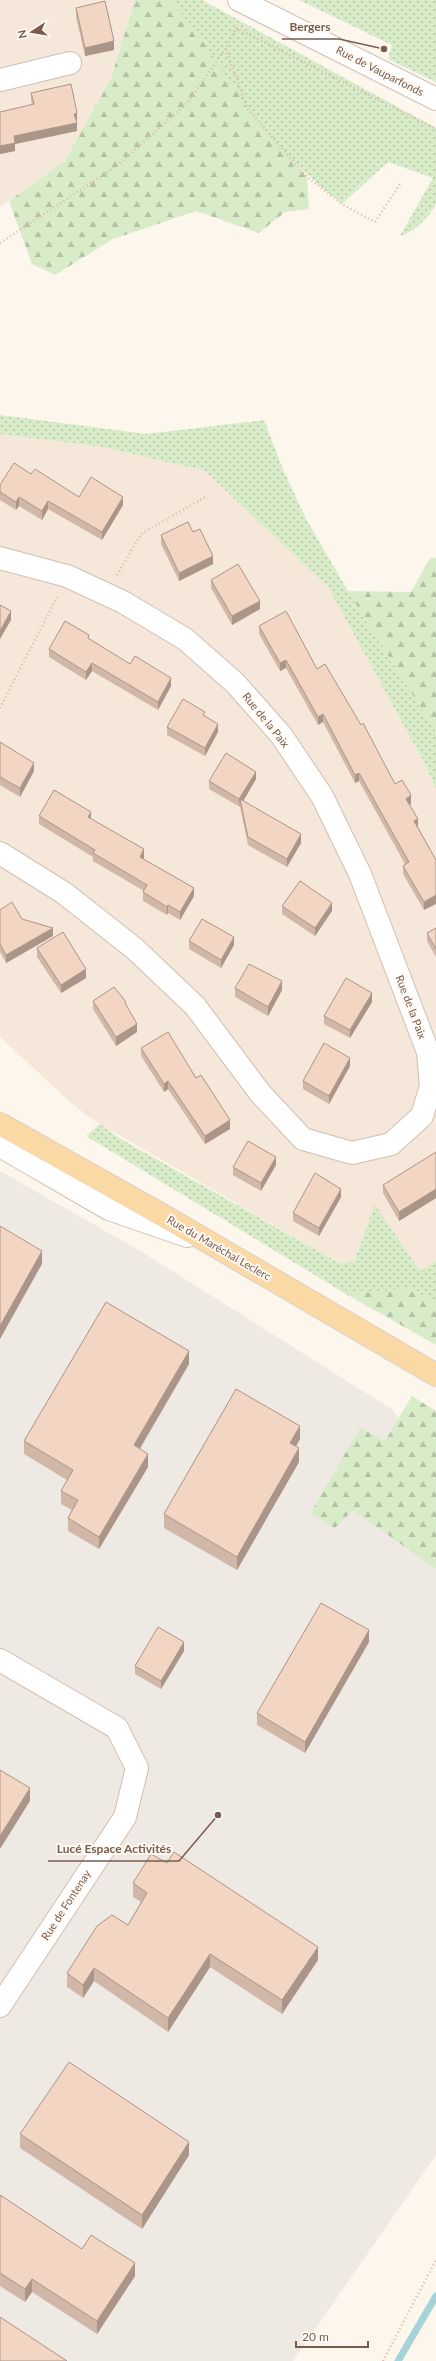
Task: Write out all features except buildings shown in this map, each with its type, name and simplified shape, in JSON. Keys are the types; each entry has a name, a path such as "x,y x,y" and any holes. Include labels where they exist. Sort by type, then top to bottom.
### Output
{"main road":[{"name":"Rue du Maréchal Leclerc","path":"0,1124 220,1249 436,1375"}],"street":[{"name":"Rue de Vauparfonds","path":"239,0 436,99"},
{"path":"0,80 70,63"},
{"name":"Rue de la Paix","path":"0,558 67,576 106,594 185,639 235,683 281,735 322,796 360,874 428,1052 431,1086 422,1116 391,1144 352,1153 303,1139 260,1093 195,1006 136,949 64,893 0,853"},
{"path":"0,1146 109,1209 220,1249"},
{"name":"Rue de Fontenay","path":"0,1660 117,1728 137,1768 125,1817 0,2006"}],"path":[{"path":"236,28 436,129"},
{"path":"0,242 118,165 188,102 226,48 247,108 307,177 342,204 375,222 400,184"},
{"path":"106,594 141,534 207,496"},
{"path":"0,708 67,576"},
{"path":"383,2361 436,2260"}],"shaded area":[{"path":"0,0 135,0 111,78 65,161 0,207"},
{"path":"0,434 104,447 205,471 328,587 426,766 436,789 436,1261 420,1271 375,1206 354,1262 339,1263 93,1120 70,1102 0,1037"},
{"path":"0,1171 142,1252 393,1410 436,1476 436,2155 293,2361 0,2361"}],"green space":[{"path":"135,0 170,0 196,31 247,108 307,177 309,209 285,212 259,233 196,211 113,239 55,275 32,264 9,201 65,161 111,78"},
{"path":"170,0 202,0 436,128 436,204 430,214 416,228 400,236 433,178 388,162 342,204 303,171 256,121 200,39"},
{"path":"299,0 436,0 436,82 388,59 392,45"},
{"path":"0,415 146,434 264,420 283,469 306,519 348,591 436,732 436,789 426,766 328,587 205,471 104,447 0,434"},
{"path":"430,558 436,558 436,732 348,591 411,592"},
{"path":"100,1124 121,1139 339,1263 354,1262 375,1205 420,1271 436,1261 436,1303 411,1289 346,1294 86,1136"},
{"path":"411,1289 436,1303 436,1345 346,1294"},
{"path":"412,1396 436,1411 436,1569 353,1510 335,1528 310,1514 360,1428 385,1441"}],"waterway":[{"path":"398,2361 436,2296"}],"place":[{"name":"Bergers","path":"384,49"},
{"name":"Lucé Espace Activités","path":"218,1815"}]}
